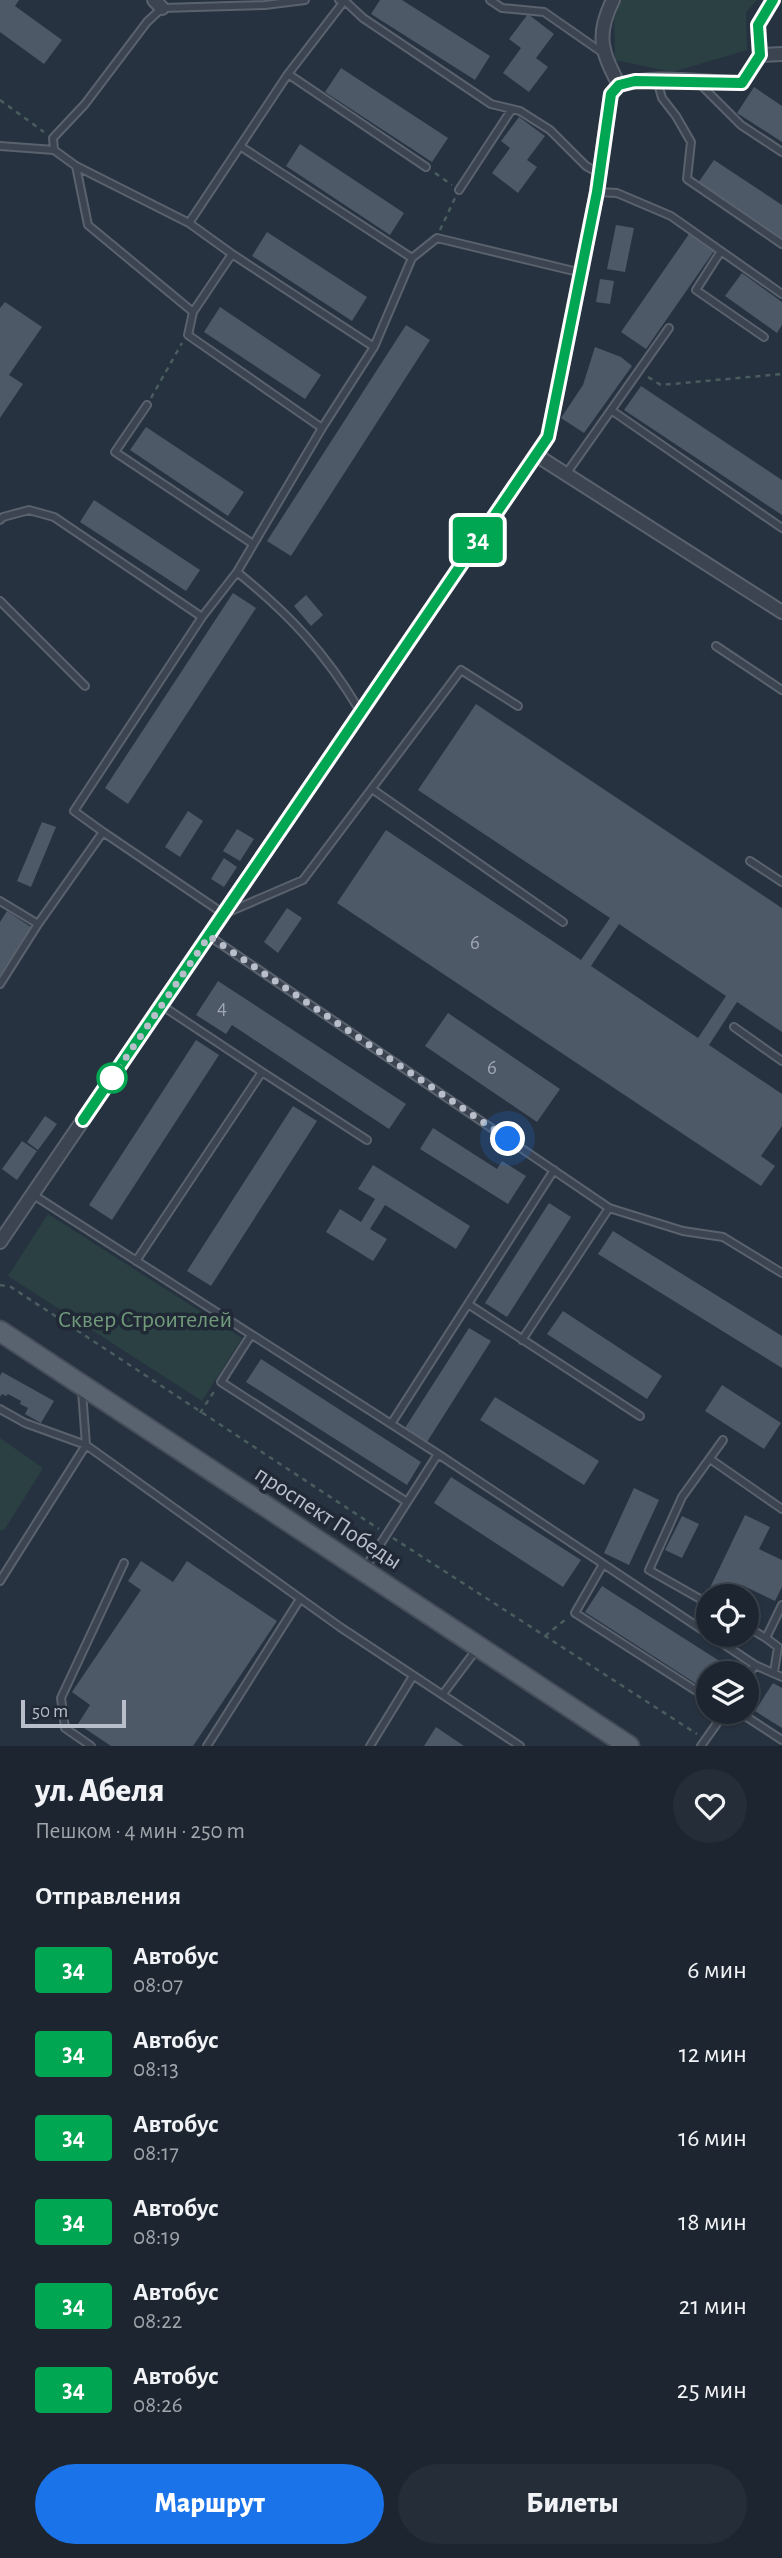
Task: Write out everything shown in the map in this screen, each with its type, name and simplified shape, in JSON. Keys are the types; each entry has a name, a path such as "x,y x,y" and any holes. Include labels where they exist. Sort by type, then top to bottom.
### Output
{"main road":[{"name":"проспект Победы","path":"0,1331 629,1746"}],"street":[{"path":"0,1242 548,437 597,192 611,94 619,85 635,81 742,83 760,55 758,25 773,0"},
{"path":"609,2 600,37 603,52 619,85"},
{"path":"760,55 782,54"},
{"path":"536,455 782,612"}],"lane":[{"path":"54,150 53,138 85,104 158,4 265,5 305,0"},
{"path":"189,223 288,74 343,0 363,18 491,104 520,111 550,130 586,166 599,173"},
{"path":"490,0 502,8 544,12 603,52"},
{"path":"288,74 426,167"},
{"path":"657,80 662,98 691,142 687,180 782,244"},
{"path":"699,83 741,125 782,152"},
{"path":"459,190 512,109"},
{"path":"0,146 54,150 76,166 189,223 374,347"},
{"path":"240,146 412,258"},
{"path":"76,166 88,225 193,312"},
{"path":"597,192 617,192 671,216 782,294"},
{"path":"518,706 461,670 303,880 224,914 74,811 202,617 237,572 374,347 412,258 437,238 582,272"},
{"path":"721,251 696,290 764,337"},
{"path":"232,254 193,312 188,335 323,428"},
{"path":"566,474 669,328"},
{"path":"147,405 116,452 253,544"},
{"path":"611,410 782,528"},
{"path":"0,520 29,510 54,517 202,617"},
{"path":"237,572 308,637 327,659 360,711"},
{"path":"0,601 85,686"},
{"path":"716,646 782,690"},
{"path":"372,789 563,922"},
{"path":"0,984 38,924 103,832"},
{"path":"750,861 782,883"},
{"path":"0,901 38,924"},
{"path":"209,936 609,1208 683,1231 723,1237 782,1273"},
{"path":"162,1005 367,1140"},
{"path":"734,1027 782,1061"},
{"path":"136,1261 262,1072"},
{"path":"391,1424 554,1170"},
{"path":"32,1194 438,1454 602,1566 749,1661"},
{"path":"522,1340 609,1208"},
{"path":"468,1304 640,1416"},
{"path":"251,1335 221,1382 407,1502"},
{"path":"0,1581 86,1445 81,1384"},
{"path":"0,1409 25,1423 86,1445 300,1599 520,1746"},
{"path":"696,1597 649,1570 682,1497 723,1440"},
{"path":"363,1571 438,1454"},
{"path":"710,1459 782,1509"},
{"path":"91,1746 65,1728 61,1698 124,1563"},
{"path":"602,1566 575,1613 696,1691"},
{"path":"207,1746 300,1599"},
{"path":"766,1638 782,1605"},
{"path":"759,1634 778,1647 774,1672"},
{"path":"443,1694 479,1646"},
{"path":"759,1666 782,1677"},
{"path":"370,1746 413,1676"},
{"path":"703,1743 716,1724"},
{"path":"757,1724 782,1740"}],"path":[{"path":"0,100 53,138"},
{"path":"426,167 459,190 437,238"},
{"path":"147,405 188,335"},
{"path":"639,372 661,385 782,374"},
{"path":"0,1285 11,1287 545,1636 703,1743"},
{"path":"200,1413 221,1382"},
{"path":"545,1636 575,1613"}],"green space":[{"path":"619,0 757,0 746,12 747,50 673,72 615,60 614,11"},
{"name":"Сквер Строителей","path":"48,1214 242,1338 202,1401 8,1276"},
{"path":"0,1438 43,1468 5,1529 0,1531"}],"building":[{"path":"0,0 19,0 15,6 62,40 44,64 0,32"},
{"path":"380,0 402,0 490,56 475,80 371,14"},
{"path":"528,14 554,34 536,58 548,67 529,92 503,73 521,48 509,39"},
{"path":"341,68 448,138 432,162 325,92"},
{"path":"754,87 782,106 782,142 737,113"},
{"path":"519,117 545,136 527,160 537,167 518,193 492,173 510,148 501,141"},
{"path":"300,144 404,213 390,235 286,166"},
{"path":"714,160 782,205 782,239 698,183"},
{"path":"616,225 634,228 625,272 607,269"},
{"path":"267,232 367,297 352,321 252,256"},
{"path":"689,234 714,251 646,349 621,332"},
{"path":"742,273 782,302 782,325 777,333 725,296"},
{"path":"600,279 614,281 610,304 596,302"},
{"path":"5,302 42,327 9,375 23,384 0,418 0,308"},
{"path":"220,307 321,375 305,399 204,332"},
{"path":"406,325 430,340 291,556 267,541"},
{"path":"595,347 621,357 632,366 584,433 561,418 583,385"},
{"path":"641,386 782,480 782,515 624,410"},
{"path":"146,427 244,492 228,516 130,450"},
{"path":"94,500 200,570 186,591 80,522"},
{"path":"233,593 256,608 128,804 105,788"},
{"path":"306,595 323,615 311,626 294,606"},
{"path":"476,704 782,908 782,1032 737,1002 709,1045 782,1094 782,1126 761,1156 775,1166 761,1186 337,903 386,830 581,960 610,918 418,790","holes":["619,924 726,996 698,1038 591,966"]},
{"path":"188,811 203,821 180,857 165,847"},
{"path":"42,822 56,827 31,887 17,881"},
{"path":"237,829 254,839 240,861 223,851"},
{"path":"224,858 237,867 224,887 211,879"},
{"path":"287,908 302,918 278,953 264,942"},
{"path":"7,911 31,927 0,975 0,922"},
{"path":"218,981 406,1104 389,1129 232,1025 226,1034 196,1015"},
{"path":"448,1013 560,1089 537,1122 425,1046"},
{"path":"196,1040 219,1055 112,1220 89,1205"},
{"path":"293,1106 317,1121 211,1286 187,1271"},
{"path":"45,1116 57,1124 38,1150 27,1142"},
{"path":"433,1128 497,1169 502,1161 526,1176 508,1204 420,1149"},
{"path":"22,1141 37,1151 17,1180 2,1169"},
{"path":"373,1165 470,1226 456,1249 385,1205 370,1229 387,1239 373,1261 326,1232 340,1209 361,1222 375,1199 358,1189"},
{"path":"549,1203 571,1217 507,1317 485,1303"},
{"path":"613,1231 782,1336 782,1368 598,1254"},
{"path":"563,1311 662,1376 647,1399 547,1334"},
{"path":"469,1328 491,1341 427,1442 405,1428"},
{"path":"261,1359 421,1462 407,1485 246,1382"},
{"path":"2,1372 54,1401 41,1423 25,1414 28,1408 20,1404 21,1401 8,1394 2,1394 0,1397"},
{"path":"722,1385 781,1423 764,1449 705,1411"},
{"path":"495,1397 599,1461 584,1485 480,1420"},
{"path":"451,1477 581,1560 563,1587 434,1503"},
{"path":"634,1488 659,1500 629,1565 604,1553"},
{"path":"745,1515 770,1527 759,1549 782,1560 782,1587 775,1601 759,1593 759,1584 712,1584"},
{"path":"682,1516 699,1524 682,1558 665,1550"},
{"path":"141,1561 173,1582 187,1561 277,1621 193,1746 111,1746 78,1724 90,1705 72,1692 141,1590 128,1581"},
{"path":"602,1586 719,1661 696,1661 696,1684 585,1612"},
{"path":"773,1683 782,1688 782,1728 759,1714 759,1705"},
{"path":"436,1727 464,1746 424,1746"}],"bus line":[{"name":"34","path":"83,1120 548,437 597,192 611,94 619,85 635,81 742,83 760,55 758,25 773,0"}],"route":[{"path":"112,1078 209,936 508,1139"}]}
